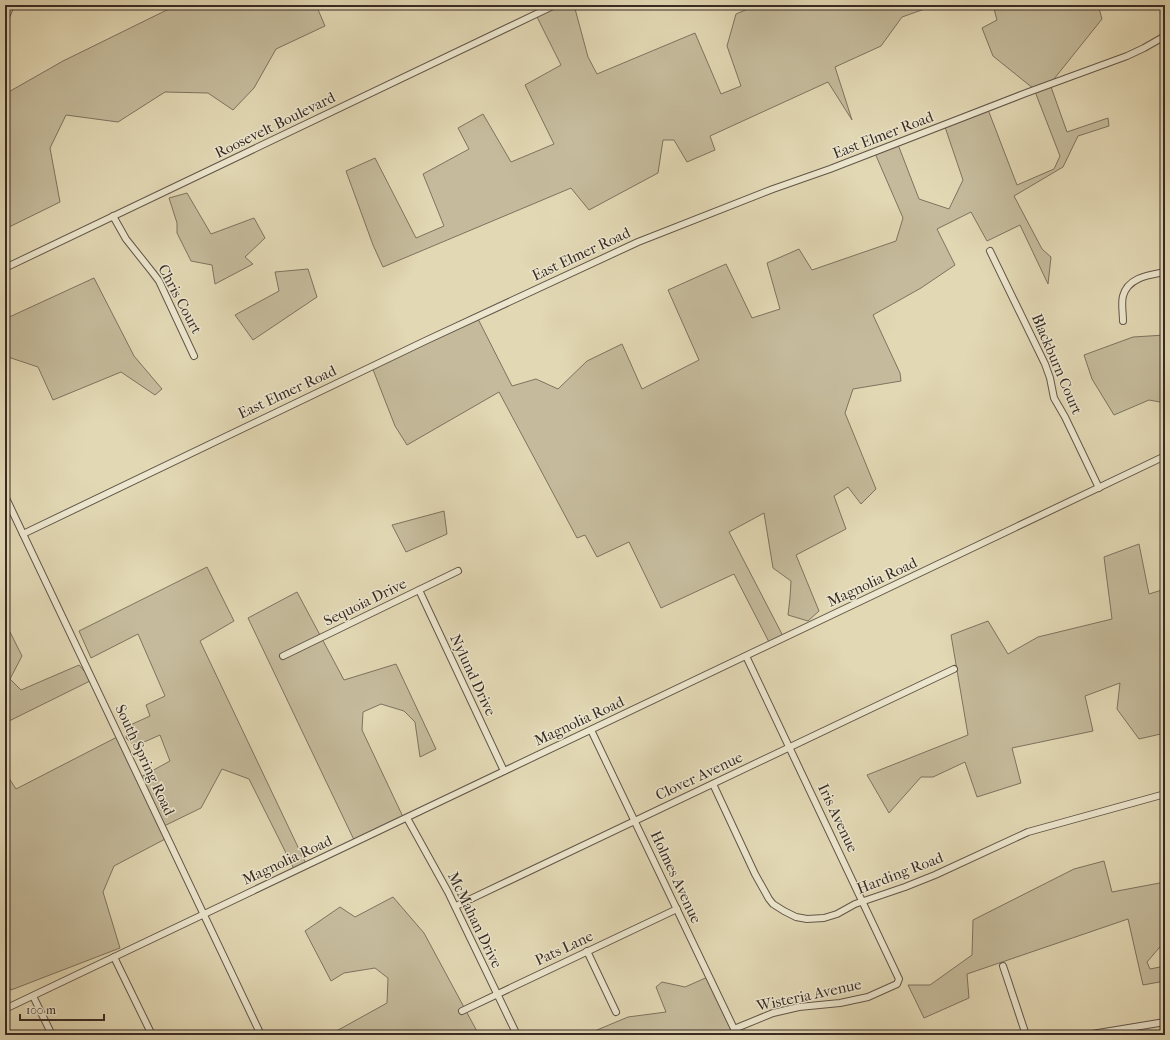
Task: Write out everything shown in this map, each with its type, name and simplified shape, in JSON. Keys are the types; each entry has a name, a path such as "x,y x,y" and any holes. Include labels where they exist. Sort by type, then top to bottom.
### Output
{"street":[{"path":"5,19 11,5"},
{"name":"Roosevelt Boulevard","path":"5,268 555,5"},
{"name":"East Elmer Road","path":"23,534 425,341 638,242 773,189 806,178 1026,93 1127,56 1165,36"},
{"name":"Chris Court","path":"114,216 126,239 159,281 194,356"},
{"name":"Blackburn Court","path":"990,252 1045,364 1050,378 1055,402 1065,417 1098,488"},
{"path":"1123,321 1123,296 1130,285 1142,277 1165,272"},
{"name":"Magnolia Road","path":"5,1009 1165,456"},
{"name":"South Spring Road","path":"6,499 261,1035"},
{"name":"Sequoia Drive","path":"284,656 458,571"},
{"name":"Nylund Drive","path":"418,590 504,771"},
{"name":"Iris Avenue","path":"746,656 899,976 897,984 889,988"},
{"name":"Clover Avenue","path":"456,906 954,669"},
{"name":"Holmes Avenue","path":"591,730 737,1035"},
{"name":"Harding Road","path":"713,784 755,874 765,893 773,904 796,917 813,919 824,918 837,914 863,901 935,875 1028,832 1165,794"},
{"name":"McMahan Drive","path":"406,818 456,906 517,1035"},
{"name":"Pats Lane","path":"462,1011 676,909"},
{"path":"587,951 616,1012"},
{"path":"114,957 152,1035"},
{"path":"1002,966 1026,1035"},
{"name":"Wisteria Avenue","path":"734,1029 773,1013 799,1007 868,997 889,988"},
{"path":"32,996 52,1035"},
{"path":"1086,1035 1108,1033 1165,1022"}],"shaded area":[{"path":"177,5 316,5 325,26 276,49 254,88 233,110 208,93 165,92 118,122 66,115 50,148 60,202 5,229 5,94 63,61"},
{"path":"556,5 574,5 588,57 597,74 695,33 721,94 741,86 727,46 736,14 757,5 936,5 902,17 881,46 835,67 852,120 828,82 710,136 715,150 687,162 674,140 663,140 658,173 589,210 571,188 383,267 373,245 346,171 375,158 416,238 444,226 423,174 469,149 458,128 483,114 511,162 554,144 525,85 561,65 536,15"},
{"path":"993,5 1098,5 1102,19 1050,84 1067,132 1108,118 1109,126 1078,136 1063,167 1014,196 1042,249 1051,257 1048,284 1020,225 987,241 971,212 937,229 955,265 921,288 873,315 900,373 901,381 853,389 845,413 876,489 861,504 848,487 834,496 846,529 796,555 819,611 808,621 788,615 791,581 773,568 764,513 729,532 784,638 770,644 734,574 661,608 629,542 597,557 585,535 577,538 499,392 407,445 395,426 372,367 477,317 512,386 536,379 558,389 587,361 622,344 642,389 699,360 668,290 726,264 752,318 780,309 767,263 799,249 812,270 896,241 903,218 874,151 897,142 919,199 949,209 963,180 944,124 987,107 1017,185 1054,169 1060,156 1034,89 993,56 982,28 997,20"},
{"path":"187,193 211,234 254,218 265,238 245,257 253,264 215,284 212,265 191,261 177,233 177,223 169,198"},
{"path":"308,269 317,297 253,340 235,315 279,291 275,272"},
{"path":"94,278 134,356 162,389 155,395 121,372 53,400 38,367 5,356 5,319"},
{"path":"1165,335 1165,409 1160,402 1149,400 1114,415 1092,379 1084,355 1133,337"},
{"path":"444,511 447,534 406,552 392,525"},
{"path":"1139,544 1149,594 1165,589 1165,733 1139,739 1117,709 1120,683 1085,696 1093,731 1012,748 1021,783 977,797 965,762 933,777 921,777 889,813 867,775 968,735 951,635 988,621 1008,654 1038,637 1112,619 1104,557"},
{"path":"207,567 234,621 200,641 307,866 295,871 249,779 222,769 201,808 162,827 167,838 114,866 103,892 120,948 11,990 5,979 5,772 16,789 119,736 139,778 170,761 160,735 135,746 126,738 128,726 150,716 146,705 165,696 138,634 91,658 79,631"},
{"path":"297,592 344,680 396,664 436,749 420,757 415,722 404,711 381,704 363,712 362,730 404,819 355,842 248,618"},
{"path":"5,622 22,656 10,679 21,690 79,665 92,680 5,723"},
{"path":"1104,861 1112,892 1165,882 1165,941 1147,962 1150,969 1165,966 1165,981 1143,985 1128,919 967,974 969,998 924,1018 908,985 930,985 972,955 973,920 1074,869"},
{"path":"393,897 424,933 479,1035 331,1034 387,1003 388,978 375,968 344,973 331,981 305,931 340,907 355,917"},
{"path":"710,976 735,1029 721,1035 585,1035 628,1017 666,1012 656,987 662,982 685,987"}]}
